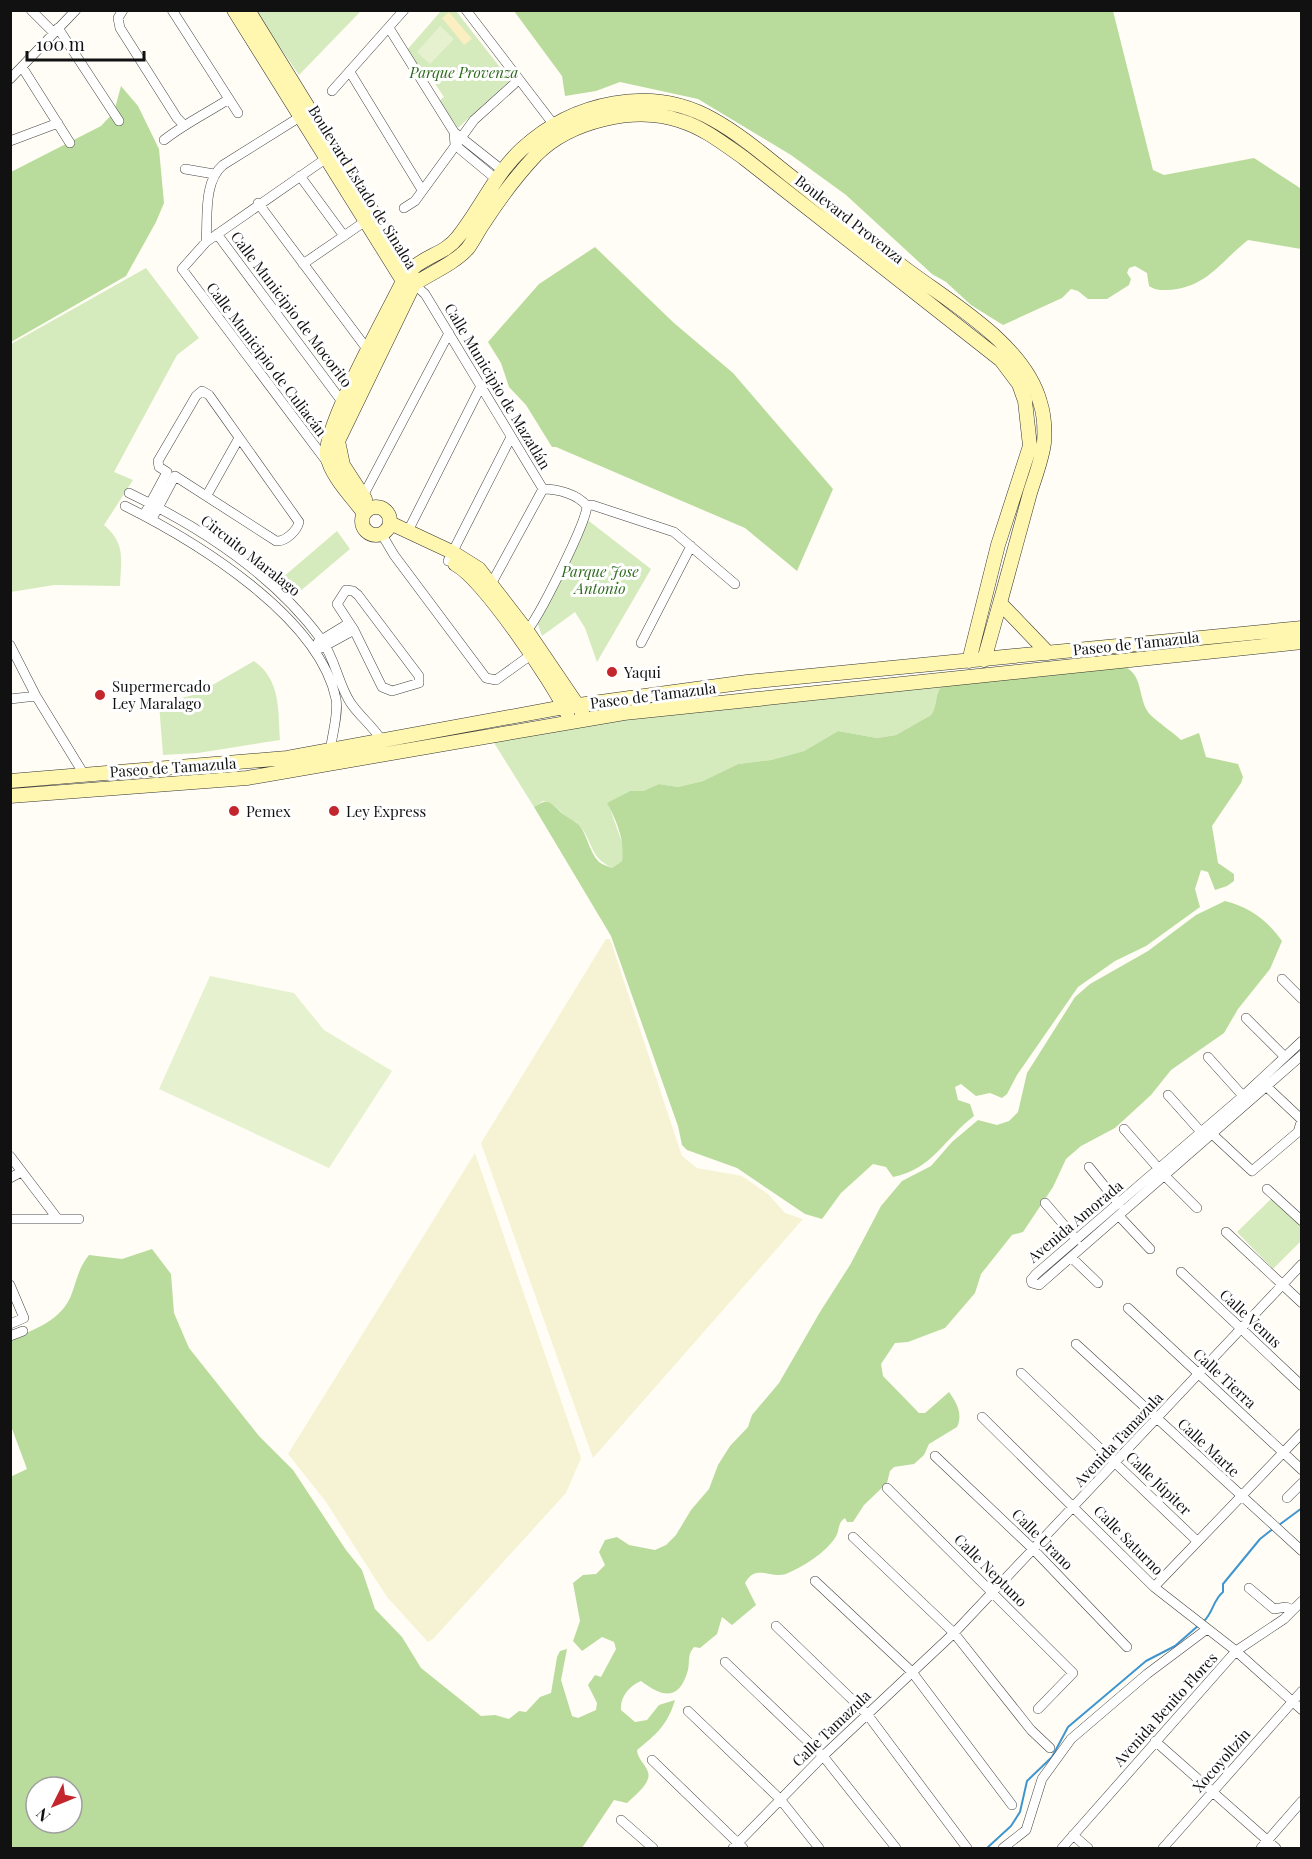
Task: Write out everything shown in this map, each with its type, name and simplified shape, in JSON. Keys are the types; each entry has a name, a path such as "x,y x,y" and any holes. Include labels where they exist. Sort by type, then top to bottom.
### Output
{"street":[{"path":"31,10 56,31 119,121"},
{"path":"10,79 76,10"},
{"path":"172,10 238,113"},
{"name":"Boulevard Estado de Sinaloa","path":"234,10 305,114 409,278 373,356 338,441 342,465 364,505 362,521 365,529 373,534 386,529 408,531 450,556"},
{"name":"Boulevard Estado de Sinaloa","path":"248,10 305,114"},
{"path":"332,91 404,10"},
{"path":"466,10 558,130"},
{"path":"121,14 120,28 177,118 184,125"},
{"path":"389,28 458,134 499,175"},
{"path":"22,67 70,143"},
{"path":"350,72 422,190"},
{"path":"404,208 415,201 455,145 458,134 514,84"},
{"path":"164,140 184,125 229,99"},
{"name":"Boulevard Provenza","path":"409,278 458,238 471,214 520,150 558,130 595,106 641,101 663,102 713,119 748,152 938,301 1014,354 1036,387 1041,405 1044,445 1000,603 976,661"},
{"path":"206,242 210,184 214,174 223,165 305,114"},
{"path":"10,141 58,123"},
{"name":"Boulevard Provenza","path":"409,278 468,248 484,222 558,130"},
{"path":"455,145 499,175"},
{"path":"206,242 258,203 331,155"},
{"path":"184,169 214,174"},
{"path":"300,176 344,236"},
{"path":"258,203 373,356"},
{"path":"471,214 484,222"},
{"path":"303,264 371,217"},
{"name":"Calle Municipio de Mocorito","path":"217,234 343,403"},
{"name":"Calle Municipio de Culiacán","path":"206,242 182,269 330,466"},
{"name":"Calle Municipio de Mazatlán","path":"409,278 425,294 543,489 552,489 576,497 587,506 671,530 735,584"},
{"name":"Boulevard Provenza","path":"938,301 1001,360 1019,384 1025,401 1030,446 1014,495 976,661"},
{"path":"364,505 449,333"},
{"name":"Boulevard Estado de Sinaloa","path":"373,356 343,403 327,441 330,466 364,505 385,510 386,529"},
{"path":"408,531 481,386"},
{"path":"198,393 209,395 239,438 296,516 298,526 283,540 276,541 159,466 158,461 198,393"},
{"path":"450,556 511,437"},
{"path":"207,495 239,438"},
{"path":"148,517 171,474"},
{"path":"489,588 543,489"},
{"name":"Circuito Maralago","path":"129,493 154,505 203,535 271,586 290,603 323,643 334,677 337,702 329,765"},
{"path":"1014,495 1029,500"},
{"name":"Circuito Maralago","path":"125,506 199,546 264,595 282,612 312,649 351,704 382,741"},
{"path":"523,635 584,519 587,506"},
{"path":"386,529 394,555 486,678 496,680 535,652"},
{"name":"Boulevard Estado de Sinaloa","path":"386,529 479,569 489,588 571,706 586,719"},
{"path":"641,643 691,546"},
{"path":"264,595 271,593 271,586"},
{"path":"347,590 358,596 419,676 419,683 399,691 382,687 352,626 337,604 338,598 347,590"},
{"path":"282,612 284,607 290,603"},
{"path":"1000,603 1048,653"},
{"path":"312,649 352,626"},
{"name":"Paseo de Tamazula","path":"10,796 85,776 252,762 571,706 747,682 1302,628"},
{"name":"Paseo de Tamazula","path":"10,781 45,786 211,782 329,765 586,719 664,708 1302,642"},
{"path":"11,645 36,696 85,776"},
{"path":"10,699 36,696"},
{"path":"336,708 351,704"},
{"name":"Boulevard Estado de Sinaloa","path":"571,706 571,722"},
{"path":"376,756 382,741"},
{"path":"211,782 219,774 252,762"},
{"path":"1282,979 1302,999"},
{"path":"1246,1018 1285,1057"},
{"name":"Avenida Amorada","path":"1162,1173 1119,1204 1036,1274 1032,1278 1032,1283 1039,1285 1120,1217 1162,1173 1302,1041"},
{"name":"Avenida Amorada","path":"1207,1131 1267,1087 1302,1056"},
{"path":"1208,1057 1243,1096"},
{"path":"1168,1095 1252,1171 1298,1132 1301,1119 1267,1087"},
{"path":"1124,1129 1162,1173 1197,1208"},
{"path":"10,1156 57,1218"},
{"path":"1089,1167 1119,1204"},
{"path":"10,1178 21,1172"},
{"path":"1267,1189 1302,1221"},
{"path":"1045,1203 1077,1240"},
{"path":"1120,1217 1150,1249"},
{"path":"10,1219 78,1219"},
{"path":"1087,1231 1094,1239"},
{"path":"1226,1232 1302,1303"},
{"path":"1072,1258 1098,1283"},
{"name":"Avenida Tamazula","path":"954,1633 1076,1507 1156,1418 1302,1264"},
{"name":"Calle Venus","path":"1181,1272 1302,1386"},
{"path":"10,1285 24,1318 10,1324"},
{"name":"Calle Tierra","path":"1128,1308 1302,1470"},
{"path":"10,1336 23,1331"},
{"name":"Calle Marte","path":"1076,1344 1241,1498 1302,1551"},
{"name":"Calle Júpiter","path":"1021,1373 1197,1541"},
{"name":"Calle Saturno","path":"982,1417 1076,1507 1154,1587 1236,1651 1302,1710"},
{"path":"1154,1587 1302,1433"},
{"name":"Calle Urano","path":"935,1456 1034,1550 1126,1647"},
{"path":"1287,1498 1302,1483"},
{"name":"Calle Neptuno","path":"887,1488 1073,1673 1038,1709"},
{"path":"853,1537 954,1633 1031,1730 1050,1748"},
{"path":"814,1581 912,1672 1012,1805"},
{"path":"1249,1588 1274,1609 1286,1607 1293,1610"},
{"name":"Avenida Benito Flores","path":"1062,1848 1236,1651 1302,1601"},
{"path":"776,1626 867,1714 967,1848"},
{"path":"1003,1848 1026,1830 1042,1779 1071,1739 1147,1674 1207,1629"},
{"name":"Calle Tamazula","path":"738,1846 823,1756 954,1633"},
{"path":"725,1662 823,1756 896,1848"},
{"name":"Xocoyoltzin","path":"1163,1848 1302,1691"},
{"path":"688,1711 780,1799 819,1848"},
{"path":"1155,1741 1276,1848"},
{"path":"652,1760 738,1846"},
{"path":"1261,1848 1302,1801"},
{"path":"621,1820 653,1848"},
{"path":"1073,1835 1088,1848"}],"shaded area":[{"path":"606,939 610,939 682,1156 697,1168 742,1176 768,1194 785,1213 803,1219 593,1458 481,1143"},
{"path":"475,1153 581,1458 566,1493 428,1642 387,1597 326,1502 288,1454"}],"green space":[{"path":"255,11 361,11 299,75"},
{"name":"Parque Provenza","path":"441,11 456,11 510,80 458,128 439,101 444,97 424,67 420,70 406,51"},
{"path":"514,11 1113,11 1153,170 1164,175 1254,158 1300,188 1301,249 1248,240 1202,280 1192,285 1166,290 1157,290 1149,286 1147,273 1135,266 1129,268 1127,273 1131,279 1129,285 1107,299 1088,299 1078,291 1071,289 1062,298 1003,325 971,305 946,282 932,274 846,195 791,155 698,99 620,82 596,91 565,96 562,76"},
{"path":"440,26 454,39 430,64 417,52"},
{"path":"121,86 138,106 159,149 164,203 156,222 126,276 11,342 11,172 101,126 114,112"},
{"path":"595,247 674,323 733,373 833,489 797,571 745,528 552,447 526,405 509,387 501,363 488,342 539,284"},
{"path":"146,268 199,338 177,355 114,472 133,480 104,525 116,539 121,552 120,586 54,585 11,592 11,344"},
{"name":"Parque Jose Antonio","path":"585,518 651,569 597,662 585,628 575,612 542,636 537,622"},
{"path":"337,531 350,549 298,593 282,578"},
{"path":"254,661 263,669 274,686 280,740 198,753 163,755 159,704 197,694"},
{"path":"1120,665 1128,668 1137,678 1145,705 1154,718 1181,740 1199,733 1206,757 1238,764 1243,777 1241,783 1212,826 1218,863 1234,874 1234,881 1215,890 1208,872 1201,870 1195,889 1200,907 1146,946 1115,961 1078,987 1017,1075 1007,1094 1002,1098 990,1093 976,1096 961,1084 955,1087 958,1100 970,1104 974,1116 938,1152 918,1167 893,1177 886,1167 873,1164 841,1193 822,1219 805,1214 737,1168 687,1150 682,1145 678,1126 611,936 534,807 544,802 550,803 577,824 585,834 596,858 612,868 622,861 623,853 617,824 607,803 630,791 643,791 659,784 678,787 703,781 738,764 771,760 804,751 838,731 877,738 896,735 931,715 942,686"},
{"path":"942,686 931,715 896,735 877,738 838,731 804,751 771,760 738,764 703,781 678,787 659,784 643,791 630,791 608,803 624,848 622,861 612,868 595,853 583,830 556,807 543,801 534,807 491,738 588,721"},
{"path":"1225,901 1258,916 1282,941 1270,969 1238,1009 1224,1033 1171,1070 1151,1095 1115,1128 1081,1146 1066,1159 1053,1187 1023,1232 1012,1235 981,1274 975,1293 945,1328 908,1342 895,1343 881,1364 883,1376 919,1413 925,1413 949,1392 958,1409 957,1427 929,1444 924,1455 914,1464 894,1467 890,1471 887,1483 864,1505 853,1522 847,1522 845,1518 842,1520 835,1538 813,1559 786,1574 758,1573 749,1577 745,1583 756,1605 732,1625 722,1617 717,1634 700,1648 694,1647 684,1680 675,1692 669,1694 656,1691 641,1681 629,1689 622,1701 621,1710 635,1722 647,1720 659,1705 675,1700 669,1716 660,1728 637,1750 649,1776 645,1785 627,1803 614,1800 582,1848 11,1848 10,1477 27,1469 11,1426 11,1339 47,1323 62,1310 68,1302 89,1255 122,1259 152,1249 171,1274 174,1313 189,1348 259,1436 293,1470 346,1550 362,1570 375,1609 402,1637 421,1668 481,1716 495,1715 509,1719 519,1711 526,1712 540,1697 551,1693 557,1657 560,1651 567,1649 561,1680 572,1716 578,1718 596,1710 597,1703 588,1685 595,1675 601,1677 616,1649 614,1642 602,1637 582,1651 573,1641 580,1621 573,1583 583,1575 596,1574 605,1565 599,1552 605,1540 617,1537 629,1545 655,1550 666,1545 676,1535 691,1510 709,1489 718,1465 730,1446 748,1427 752,1415 779,1383 850,1265 881,1206 902,1181 931,1166 952,1142 978,1120 997,1125 1009,1121 1018,1112 1027,1073 1075,997 1090,984 1148,951 1196,915"},
{"path":"210,976 294,993 324,1030 392,1071 329,1168 159,1089"},
{"path":"1275,1195 1301,1223 1301,1241 1273,1269 1237,1232"}],"sand":[{"path":"449,12 472,39 464,45 442,18"}],"waterway":[{"path":"1279,1525 1302,1508"},
{"path":"1204,1621 1223,1592 1223,1584 1260,1539 1274,1528"},
{"path":"987,1848 1011,1826 1020,1812 1027,1781 1052,1757 1068,1727 1146,1661 1175,1646 1199,1625"}],"place":[{"name":"Yaqui","path":"612,672"},
{"name":"Supermercado Ley Maralago","path":"100,695"},
{"name":"Pemex","path":"234,811"},
{"name":"Ley Express","path":"334,811"}]}
